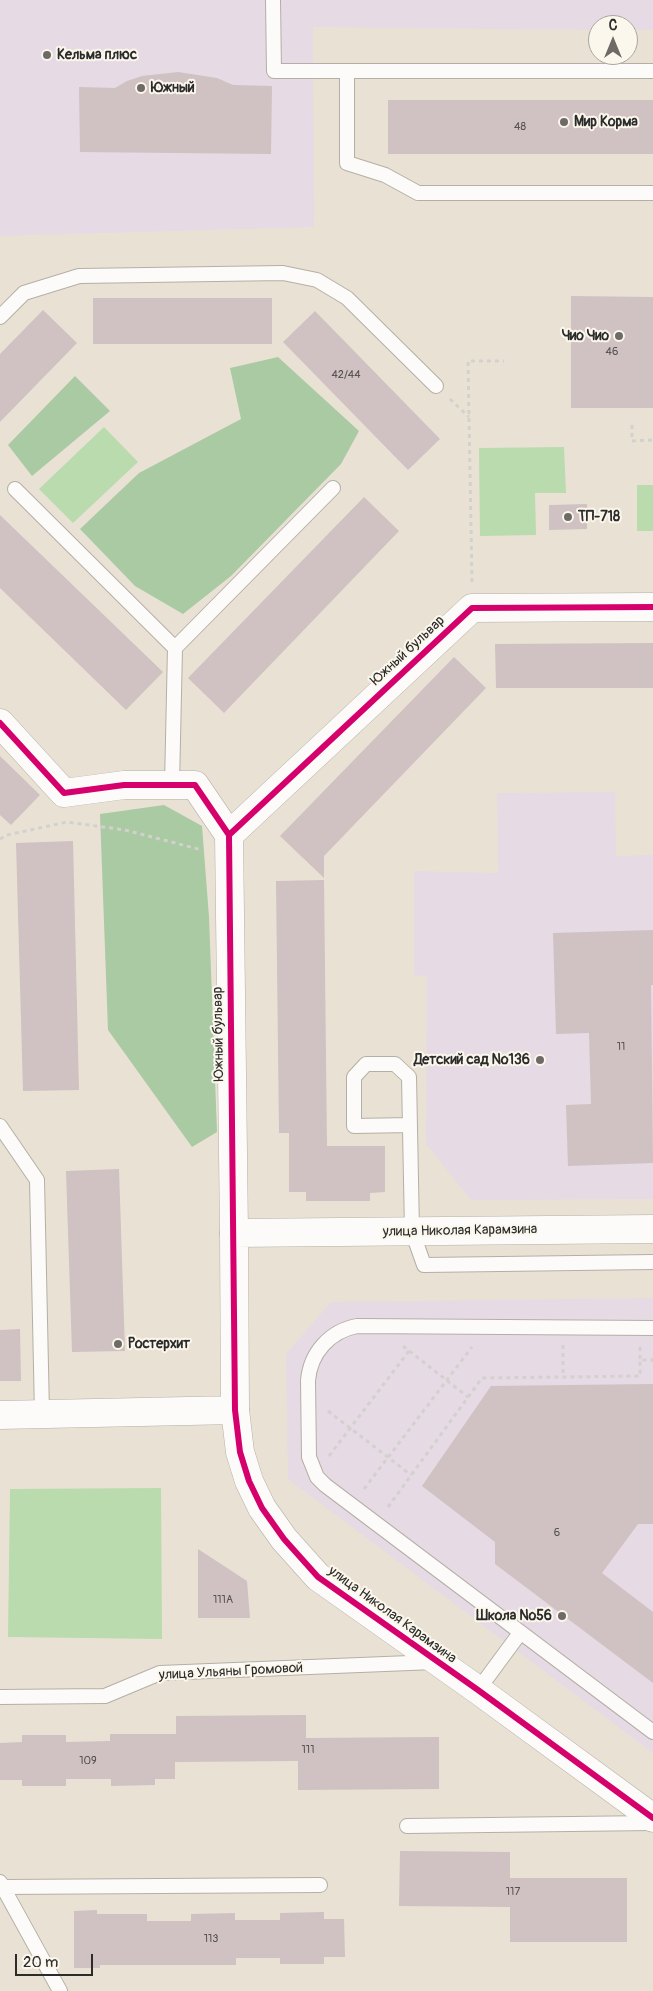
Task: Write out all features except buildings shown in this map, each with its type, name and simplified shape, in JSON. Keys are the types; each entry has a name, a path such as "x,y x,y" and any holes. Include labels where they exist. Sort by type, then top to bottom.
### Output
{"street":[{"path":"472,608 653,607"},
{"name":"Южный бульвар","path":"234,1233 229,846 472,608"},
{"path":"0,723 64,792 124,785 195,785 229,846"},
{"name":"улица Николая Карамзина","path":"653,1229 234,1233 235,1410 240,1452 249,1481 262,1508 284,1538 318,1577 435,1662 478,1690 653,1818"},
{"path":"0,1415 235,1410"}],"lane":[{"path":"273,0 274,71 653,71"},
{"path":"347,71 347,163 385,175 418,193 653,193"},
{"path":"0,317 24,293 79,276 283,272 317,280 347,298 436,386"},
{"path":"172,785 175,648 333,488"},
{"path":"16,489 175,648"},
{"path":"410,1125 354,1126 354,1077 366,1064 395,1064 409,1077 410,1125 412,1231 424,1265 653,1262"},
{"path":"0,1126 37,1180 42,1414"},
{"path":"653,1328 357,1326 337,1332 328,1339 313,1360 309,1370 308,1381 309,1458 317,1477 334,1494 653,1732"},
{"path":"478,1690 520,1632"},
{"name":"улица Ульяны Громовой","path":"0,1697 105,1696 160,1673 435,1662"},
{"path":"407,1826 653,1823"},
{"path":"60,1991 1,1885 320,1885"}],"path":[{"path":"472,608 468,361 504,361"},
{"path":"436,386 469,417"},
{"path":"632,425 632,441 653,440"},
{"path":"0,839 7,835 67,822 229,846"},
{"path":"395,1340 468,1397"},
{"path":"359,1495 477,1341"},
{"path":"563,1341 563,1377"},
{"path":"324,1463 409,1351"},
{"path":"383,1514 482,1378 640,1376 640,1360 653,1360"},
{"path":"321,1406 411,1475"}],"shaded area":[{"name":"Южный","path":"0,0 653,0 653,30 638,30 638,15 588,15 588,30 313,27 314,227 0,236"},
{"name":"Детский сад №136","path":"615,792 616,856 653,855 653,1199 471,1200 426,1144 427,976 414,975 414,871 498,873 497,793"},
{"name":"Школа №56","path":"653,1298 653,1753 288,1479 286,1354 331,1302"}],"green space":[{"path":"278,357 359,431 341,464 231,576 183,614 135,586 80,529 139,473 241,419 230,368"},
{"path":"75,376 110,411 32,476 8,445"},
{"path":"104,427 138,462 73,523 39,489"},
{"path":"564,447 566,493 535,493 536,535 480,536 479,448"},
{"path":"637,485 653,485 653,531 637,531"},
{"path":"164,805 202,826 209,917 217,1132 192,1147 108,1030 100,814"},
{"path":"161,1488 162,1639 8,1637 10,1489"}],"cycle path":[{"path":"0,723 64,793 124,785 195,785 229,835 472,608 653,607"},
{"path":"229,835 235,1410 240,1452 249,1481 262,1508 284,1539 318,1577 478,1690 653,1818"}],"place":[{"name":"Кельма плюс","path":"47,55"},
{"name":"Южный","path":"141,88"},
{"name":"Мир Корма","path":"564,122"},
{"name":"Чио Чио","path":"619,336"},
{"name":"ТП-718","path":"568,517"},
{"name":"Детский сад №136","path":"540,1060"},
{"name":"Ростерхит","path":"118,1344"},
{"name":"Школа №56","path":"562,1616"}]}
